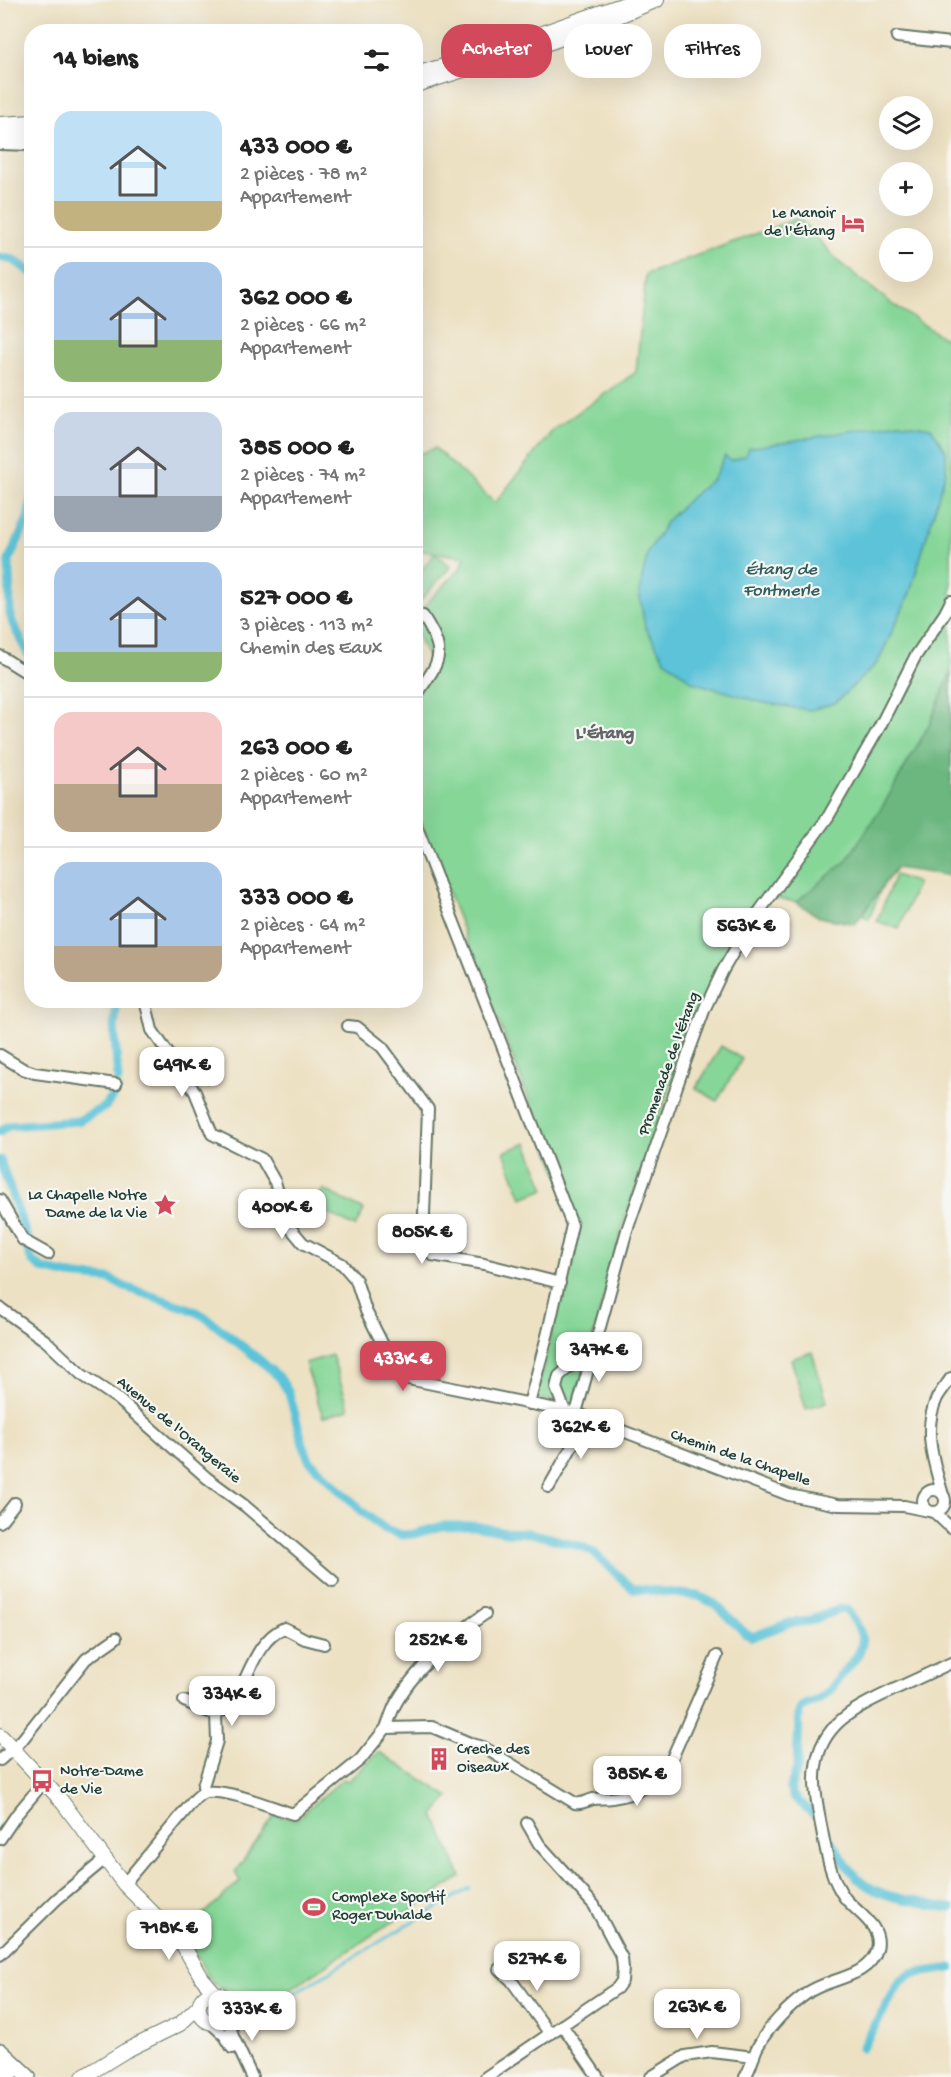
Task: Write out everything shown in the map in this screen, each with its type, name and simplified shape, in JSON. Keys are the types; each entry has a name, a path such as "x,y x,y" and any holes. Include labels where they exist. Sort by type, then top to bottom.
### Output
{"highway":[{"path":"0,2051 28,2077"},
{"path":"0,2068 9,2077"}],"main road":[{"path":"582,24 635,0"},
{"path":"583,24 657,0"},
{"path":"423,72 564,30"},
{"path":"423,82 564,31"},
{"path":"0,124 24,122"},
{"path":"0,133 24,134"},
{"path":"0,1735 60,1799 124,1884 186,1949 202,1978 214,1993 222,1996 228,2002 227,2016 220,2022 180,2024"},
{"path":"170,1930 195,1978 200,2014 208,2022"},
{"path":"83,2077 132,2047 180,2024 206,1995 214,1993"}],"street":[{"path":"897,37 951,43"},
{"path":"0,144 24,145"},
{"name":"Promenade de l'Étang","path":"549,1487 566,1458 627,1230 705,1008 723,970 748,927 828,817 879,728 915,657 951,601"},
{"path":"423,616 436,637 439,657 423,686"},
{"path":"0,656 24,671"},
{"path":"423,843 571,1219 572,1229 560,1283 529,1404"},
{"name":"Chemin de la Chapelle","path":"147,1008 152,1030 195,1092 212,1134 262,1159 275,1182 288,1225 303,1242 342,1264 356,1280 366,1311 398,1371 408,1379 576,1414 789,1495 838,1505 904,1506 931,1512"},
{"path":"348,1026 357,1027 382,1047 428,1109 423,1240 432,1255 484,1264 560,1283"},
{"path":"0,1055 23,1069 35,1073 116,1084"},
{"path":"0,1200 18,1235 29,1245 48,1254"},
{"name":"Avenue de l'Orangeraie","path":"0,1308 46,1341 81,1374 118,1399 207,1478 245,1506 333,1581"},
{"path":"576,1414 556,1388 559,1376 595,1345"},
{"path":"951,1378 937,1398 931,1422 930,1445 951,1521"},
{"path":"934,1466 925,1506 951,1528"},
{"path":"926,1495 937,1491 944,1500"},
{"name":"Chemin de la Chapelle","path":"904,1506 926,1495"},
{"path":"931,1512 941,1510 944,1500"},
{"path":"0,1522 15,1503"},
{"path":"124,1884 195,1799 204,1792 234,1795 293,1814 360,1760 386,1728 395,1706 412,1681 439,1651 485,1614"},
{"path":"204,1792 203,1786 217,1741 216,1715 238,1694 251,1664 273,1633 284,1628 305,1639 324,1644"},
{"path":"0,1760 22,1740 87,1659 116,1638"},
{"path":"386,1728 432,1727 483,1747 575,1803 582,1804 592,1800 624,1796 647,1786 657,1779 669,1765 717,1656"},
{"path":"745,2077 764,2037 780,2017 807,1993 863,1968 873,1958 877,1948 878,1939 875,1930 844,1896 830,1864 822,1832 814,1779 817,1758 826,1738 854,1708 951,1663"},
{"path":"184,1701 216,1715"},
{"path":"0,1839 17,1814 44,1782"},
{"path":"486,2077 617,1988 622,1981 622,1958 594,1905 539,1844 527,1823"},
{"path":"0,1955 57,1899 105,1859"},
{"path":"500,1969 511,1980 550,2034"},
{"path":"227,2016 233,2036 252,2077"},
{"path":"208,2022 225,2036 246,2077"},
{"path":"562,2025 598,2077"},
{"path":"651,2077 685,2056 711,2052 754,2057"}],"green space":[{"path":"799,218 840,263 891,303 951,343 951,764 891,863 869,919 814,888 796,902 762,896 691,1026 624,1222 576,1400 571,1404 536,1399 577,1222 423,828 423,674 430,663 423,648 423,607 460,569 465,557 423,551 423,452 435,448 495,503 553,430 636,372 646,274","holes":["946,458 946,471 878,662 839,699"]},
{"path":"435,554 451,566 423,598 423,568"},
{"path":"951,672 951,876 896,868 855,924 819,917 796,902 846,861 884,804 930,723"},
{"path":"895,875 917,883 899,929 877,921"},
{"path":"721,1046 742,1059 717,1101 696,1088"},
{"path":"527,1143 545,1189 522,1198 504,1152"},
{"path":"323,1189 364,1210 355,1227 314,1206"},
{"path":"812,1352 827,1402 806,1409 791,1359"},
{"path":"332,1355 349,1409 323,1417 305,1363"},
{"name":"Complexe Sportif Roger Duhalde","path":"379,1752 449,1797 434,1815 461,1877 249,2016 241,2013 242,2003 236,1993 213,1984 183,1933 240,1881 235,1872 275,1815 295,1820 343,1779 348,1781"}],"water":[{"name":"Étang de Fontmerle","path":"899,423 931,428 946,451 946,471 910,593 878,662 835,703 810,710 764,703 693,682 664,659 645,627 639,592 648,552 667,521 714,478 725,456 731,461 746,455 749,448"}],"waterway":[{"path":"0,257 14,260 24,267"},
{"path":"24,527 9,560 10,614 24,646"},
{"path":"116,1008 114,1026 118,1080"},
{"path":"0,1132 8,1126 78,1121 106,1106 117,1089"},
{"path":"0,1160 28,1240 27,1248 32,1261 43,1269 69,1275 110,1279 125,1287 204,1316 280,1378 289,1393 309,1460 364,1513 385,1529 402,1535 442,1526 475,1526 506,1532 531,1533 583,1547 593,1552 632,1588 699,1596 715,1604 752,1637 789,1623 809,1621 840,1609 847,1610 860,1631 862,1639 859,1653 828,1692 817,1701 802,1707 799,1713 797,1769 790,1788 793,1796 813,1814"},
{"path":"831,1841 855,1875 873,1889 897,1898 951,1908"},
{"path":"240,2025 470,1888"},
{"path":"862,2048 900,1982 911,1974 951,1968"}],"place":[{"name":"Le Manoir de l'Étang","path":"853,223"},
{"name":"La Chapelle Notre Dame de la Vie","path":"165,1205"},
{"name":"Creche des Oiseaux","path":"439,1759"},
{"name":"Notre-Dame de Vie","path":"42,1781"},
{"name":"Complexe Sportif Roger Duhalde","path":"314,1907"}],"district":[{"name":"L'Étang","path":"605,734"}]}
